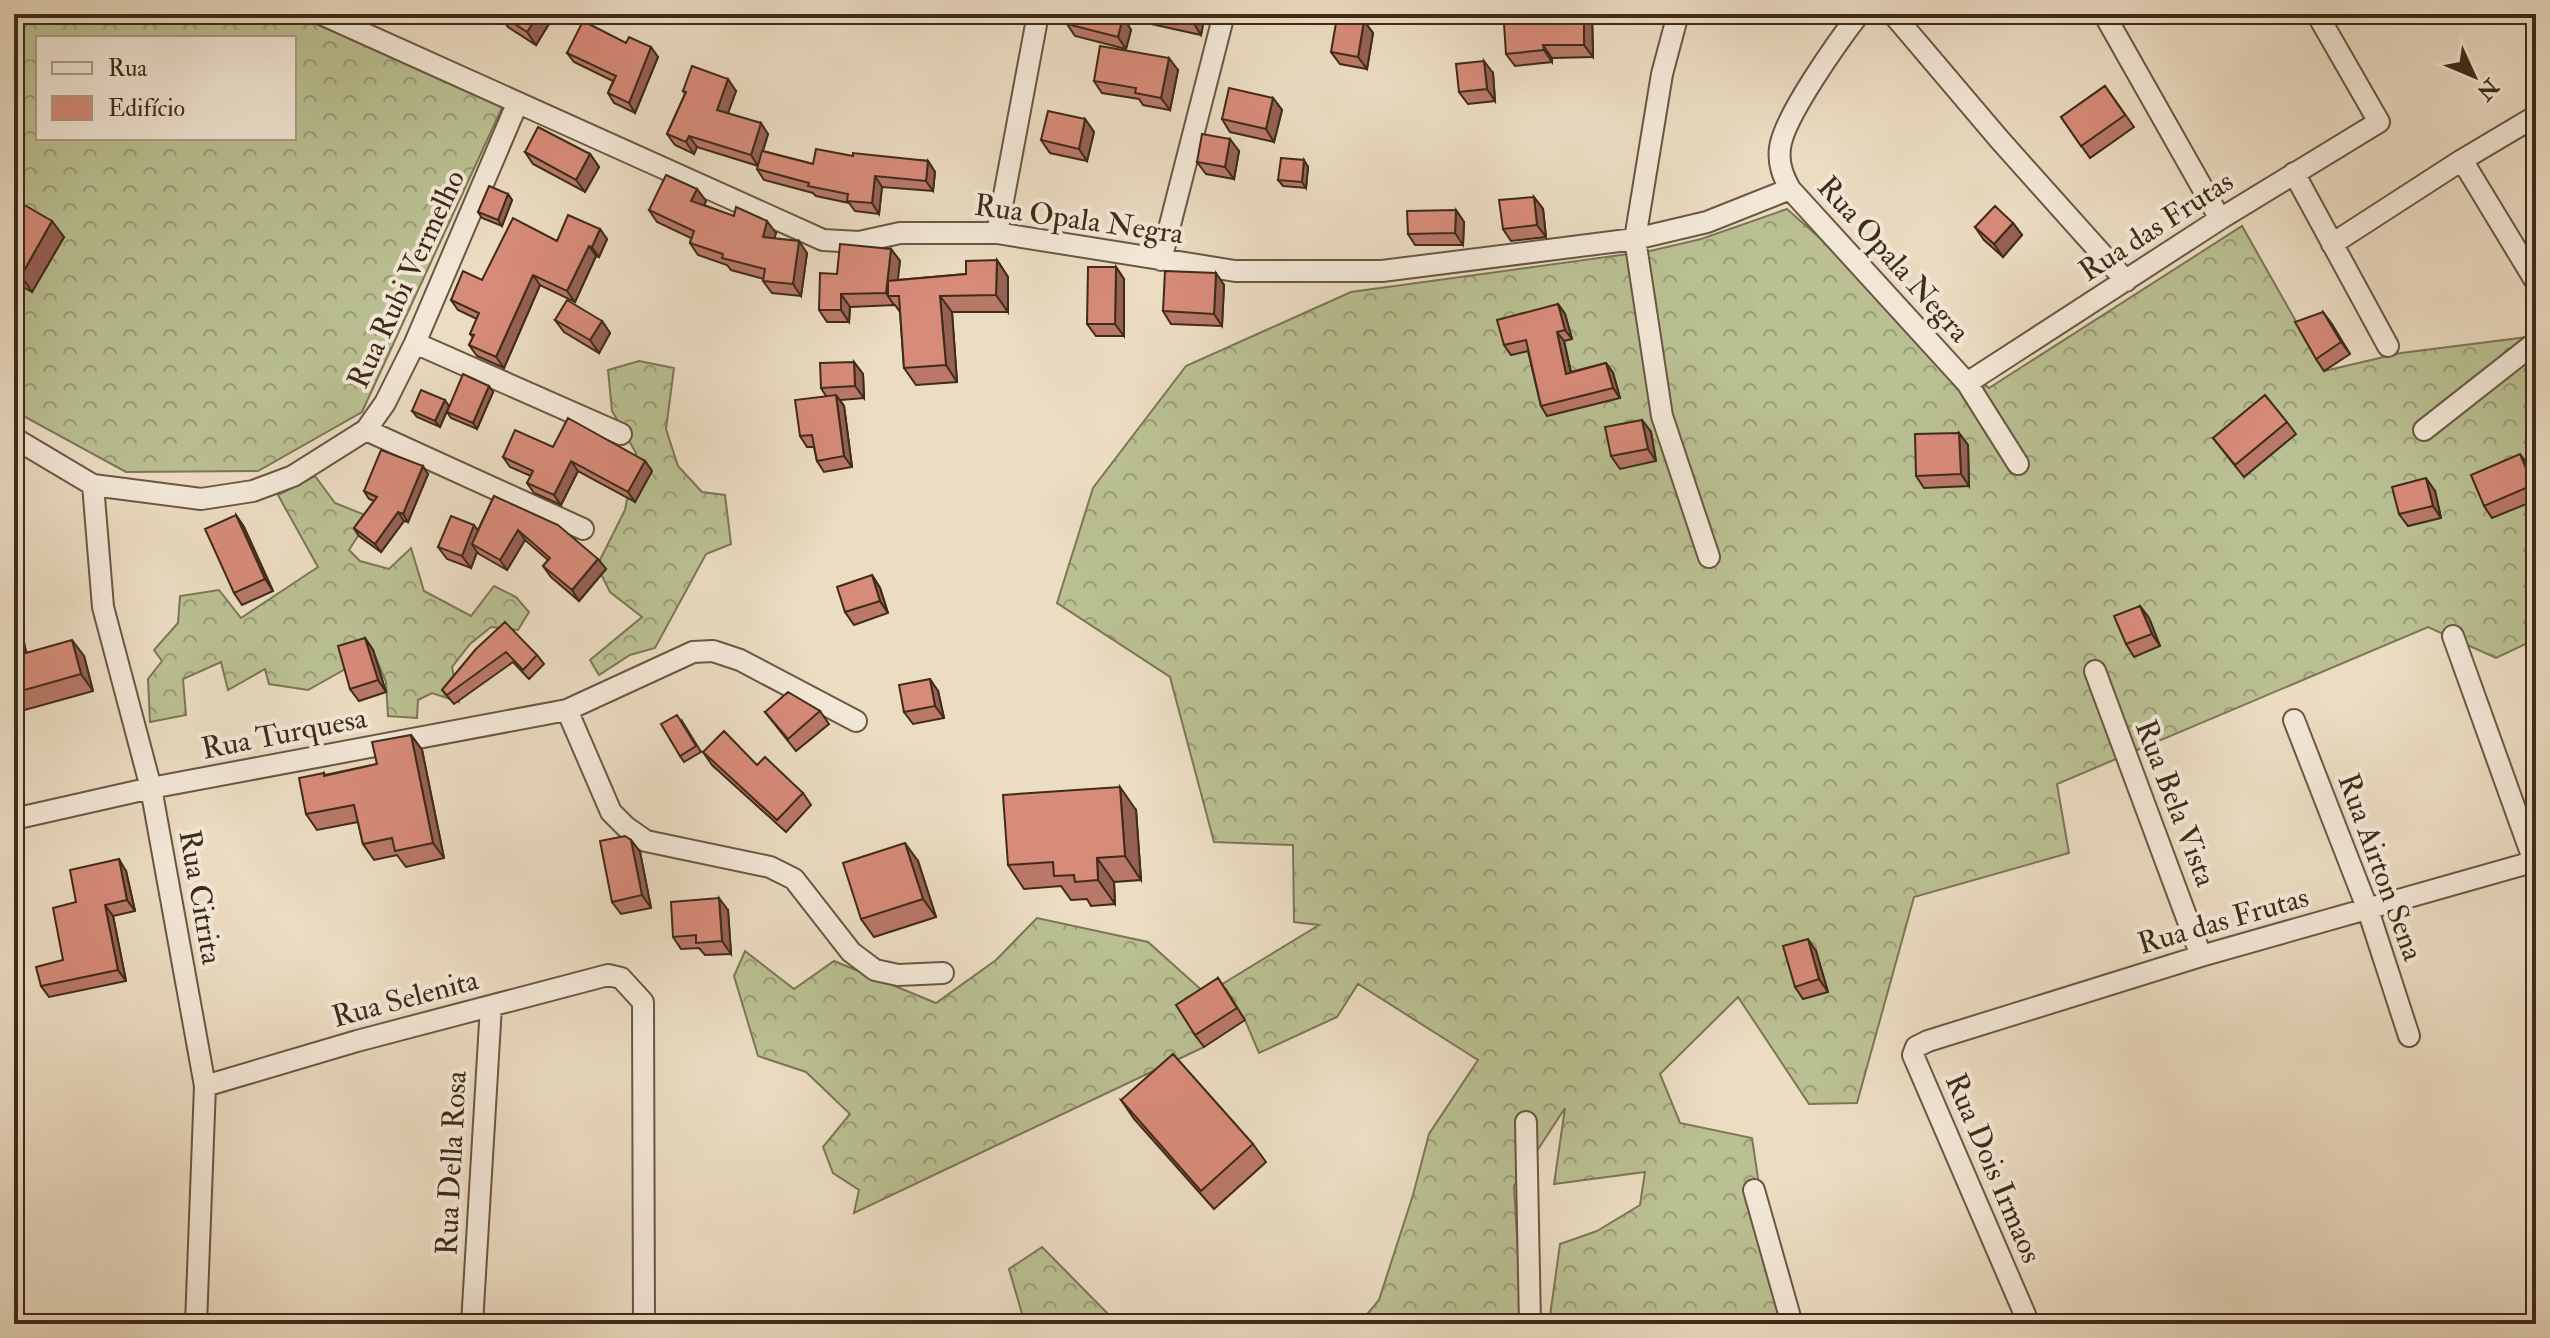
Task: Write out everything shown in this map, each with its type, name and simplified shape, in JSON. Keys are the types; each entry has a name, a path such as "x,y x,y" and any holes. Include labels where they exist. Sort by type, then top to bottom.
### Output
{"street":[{"name":"Rua Opala Negra","path":"321,14 823,240 859,242 900,233 997,233 1235,271 1382,271 1635,239 1707,222 1790,189 1967,383 2018,464"},
{"path":"997,233 1038,14"},
{"path":"1161,260 1224,14"},
{"path":"1678,14 1662,74 1635,239 1662,416 1709,557"},
{"path":"1790,189 1781,170 1780,148 1786,128 1859,14"},
{"path":"1893,14 2126,281"},
{"path":"2104,14 2220,219"},
{"name":"Rua das Frutas","path":"1967,383 2220,219 2379,122 2317,14"},
{"name":"Rua Rubi Vermelho","path":"93,485 201,499 253,491 293,476 366,430 385,403 415,343 517,104"},
{"path":"2332,244 2536,116"},
{"path":"2462,160 2536,282"},
{"path":"2294,173 2388,346"},
{"path":"2424,430 2536,342"},
{"path":"415,343 621,434"},
{"path":"366,430 583,529"},
{"path":"14,438 93,485"},
{"name":"Rua Citrita","path":"93,485 103,607 151,788 205,1086 196,1324"},
{"path":"2453,636 2535,863"},
{"name":"Rua Turquesa","path":"14,819 151,788 567,710 693,652 713,651 740,660 856,721"},
{"name":"Rua Bela Vista","path":"2095,671 2201,956"},
{"path":"567,710 611,812 646,841 770,867 794,879 851,952 875,970 898,975 943,973"},
{"name":"Rua Airton Sena","path":"2294,720 2368,910 2409,1036"},
{"name":"Rua das Frutas","path":"1928,1041 2201,956 2535,863"},
{"name":"Rua Selenita","path":"205,1086 608,975 621,978 643,1002 644,1324"},
{"name":"Rua Della Rosa","path":"472,1324 491,1006"},
{"name":"Rua Dois Irmaos","path":"1928,1041 1916,1047 1913,1055 2029,1324"},
{"path":"1526,1122 1530,1324"},
{"path":"1754,1190 1792,1324"}],"green space":[{"path":"14,14 321,14 506,99 362,412 258,471 126,472 14,411"},
{"path":"1787,209 1989,388 2242,226 2324,371 2401,353 2536,336 2536,639 2496,658 2428,627 2057,784 2069,853 1914,897 1857,1103 1809,1104 1738,997 1660,1074 1680,1123 1752,1138 1766,1232 1792,1324 1549,1323 1560,1244 1597,1231 1640,1205 1645,1172 1554,1184 1565,1108 1514,1186 1522,1324 1359,1324 1379,1300 1429,1134 1478,1060 1358,984 1337,1017 1259,1053 1245,1020 1226,989 1185,1017 1204,1047 854,1213 859,1190 833,1173 823,1147 850,1114 806,1072 758,1056 734,976 745,951 794,989 834,961 936,1003 996,960 1037,918 1148,942 1206,994 1319,925 1294,922 1293,845 1214,842 1170,677 1057,603 1093,488 1186,366 1351,292 1650,251 1701,239"},
{"path":"639,361 674,368 666,429 678,466 702,492 725,495 731,544 706,554 655,648 630,655 599,675 590,660 642,617 610,592 597,566 625,510 636,453 612,411 608,370"},
{"path":"315,476 335,503 370,517 349,550 360,561 389,569 411,548 424,591 471,616 494,586 516,597 529,612 518,630 491,627 470,644 452,667 459,702 432,693 418,700 417,718 388,716 386,682 374,653 308,690 269,684 265,669 228,690 221,662 183,679 186,715 150,722 148,679 162,661 154,650 178,623 180,596 219,590 241,618 318,567 278,495"},
{"path":"1042,1247 1118,1324 1025,1324 1009,1269"}],"building":[{"path":"499,14 539,14 527,32"},
{"path":"1069,14 1123,17 1118,37 1067,24"},
{"path":"1154,14 1194,14 1193,22"},
{"path":"1509,14 1584,14 1584,45 1543,45 1544,50 1506,54 1504,24 1508,24"},
{"path":"1337,17 1364,21 1358,57 1331,52"},
{"path":"583,21 626,43 629,37 651,47 629,103 608,93 616,76 567,53"},
{"path":"1100,46 1169,58 1161,98 1135,93 1136,88 1094,81"},
{"path":"1484,61 1487,89 1459,92 1456,64"},
{"path":"692,66 728,79 717,110 761,123 751,155 689,136 686,142 667,134 686,92 683,91"},
{"path":"2105,86 2125,115 2081,146 2061,117"},
{"path":"1229,88 1273,98 1266,129 1222,119"},
{"path":"1048,111 1085,119 1079,149 1041,140"},
{"path":"538,127 590,154 576,180 525,152"},
{"path":"1202,134 1230,139 1225,167 1197,162"},
{"path":"816,149 853,156 853,153 928,161 926,181 875,176 872,203 847,201 848,194 808,186 809,183 757,169 762,151 813,164"},
{"path":"1281,158 1304,160 1302,182 1278,180"},
{"path":"666,175 697,189 691,201 734,216 736,207 767,221 763,237 799,241 793,284 763,281 765,269 722,258 723,254 690,243 694,231 649,210"},
{"path":"489,186 508,194 498,220 478,212"},
{"path":"1534,197 1537,225 1503,229 1499,200"},
{"path":"14,199 52,221 21,276 14,272"},
{"path":"1995,206 2013,223 1994,244 1975,227"},
{"path":"1456,210 1455,233 1408,234 1407,211"},
{"path":"568,215 600,229 567,291 533,275 496,357 469,345 479,313 451,300 463,271 482,280 513,218 557,241"},
{"path":"840,244 891,249 886,293 841,294 841,310 819,310 820,273 837,274"},
{"path":"997,260 996,295 940,296 946,365 904,368 899,296 888,296 888,281 966,274 966,261"},
{"path":"1088,267 1116,267 1115,324 1087,324"},
{"path":"1165,271 1216,273 1214,314 1163,311"},
{"path":"567,300 602,321 590,340 555,320"},
{"path":"1558,304 1565,330 1557,332 1566,374 1606,363 1613,388 1541,406 1526,340 1504,345 1497,320"},
{"path":"2323,312 2341,342 2316,359 2295,322"},
{"path":"854,362 855,386 821,388 820,363"},
{"path":"463,374 489,386 473,423 447,412"},
{"path":"421,390 445,400 435,421 412,411"},
{"path":"836,395 844,456 817,461 812,435 800,436 795,400"},
{"path":"2265,395 2287,422 2235,465 2213,438"},
{"path":"568,418 645,461 628,492 571,461 554,495 527,483 533,471 503,457 515,430 553,447"},
{"path":"1642,420 1648,449 1611,456 1605,427"},
{"path":"1959,433 1961,474 1916,476 1915,434"},
{"path":"381,450 423,466 403,514 398,512 375,544 354,528 377,497 364,491"},
{"path":"2520,454 2533,485 2484,506 2471,475"},
{"path":"2426,478 2433,506 2399,514 2392,487"},
{"path":"494,496 558,525 598,559 572,590 543,566 550,558 518,530 500,560 472,544"},
{"path":"236,515 265,579 234,593 205,529"},
{"path":"451,516 474,525 462,556 438,547"},
{"path":"872,575 880,601 845,612 837,587"},
{"path":"2140,606 2152,634 2126,644 2114,616"},
{"path":"505,622 537,655 523,670 506,652 447,695 442,690 476,649"},
{"path":"14,632 19,655 72,640 81,674 14,693"},
{"path":"365,638 378,680 350,689 338,646"},
{"path":"930,679 935,706 904,712 899,685"},
{"path":"788,692 820,711 788,739 765,712"},
{"path":"677,715 696,746 680,756 661,724"},
{"path":"724,731 757,765 765,757 803,793 777,820 703,752"},
{"path":"411,735 433,843 395,851 392,838 363,844 354,805 306,814 299,778 324,773 324,776 377,764 372,742"},
{"path":"1120,787 1125,856 1097,858 1098,880 1075,882 1074,875 1054,876 1053,862 1008,865 1003,795"},
{"path":"625,836 631,840 642,895 612,902 600,841"},
{"path":"905,843 923,899 861,919 843,863"},
{"path":"119,859 127,900 105,905 118,970 41,986 36,967 63,960 53,908 76,902 70,870"},
{"path":"719,898 722,941 696,943 696,935 673,937 671,902"},
{"path":"1808,939 1819,979 1795,987 1783,946"},
{"path":"1218,978 1237,1008 1195,1035 1176,1005"},
{"path":"1173,1054 1253,1144 1201,1191 1121,1100"}]}
